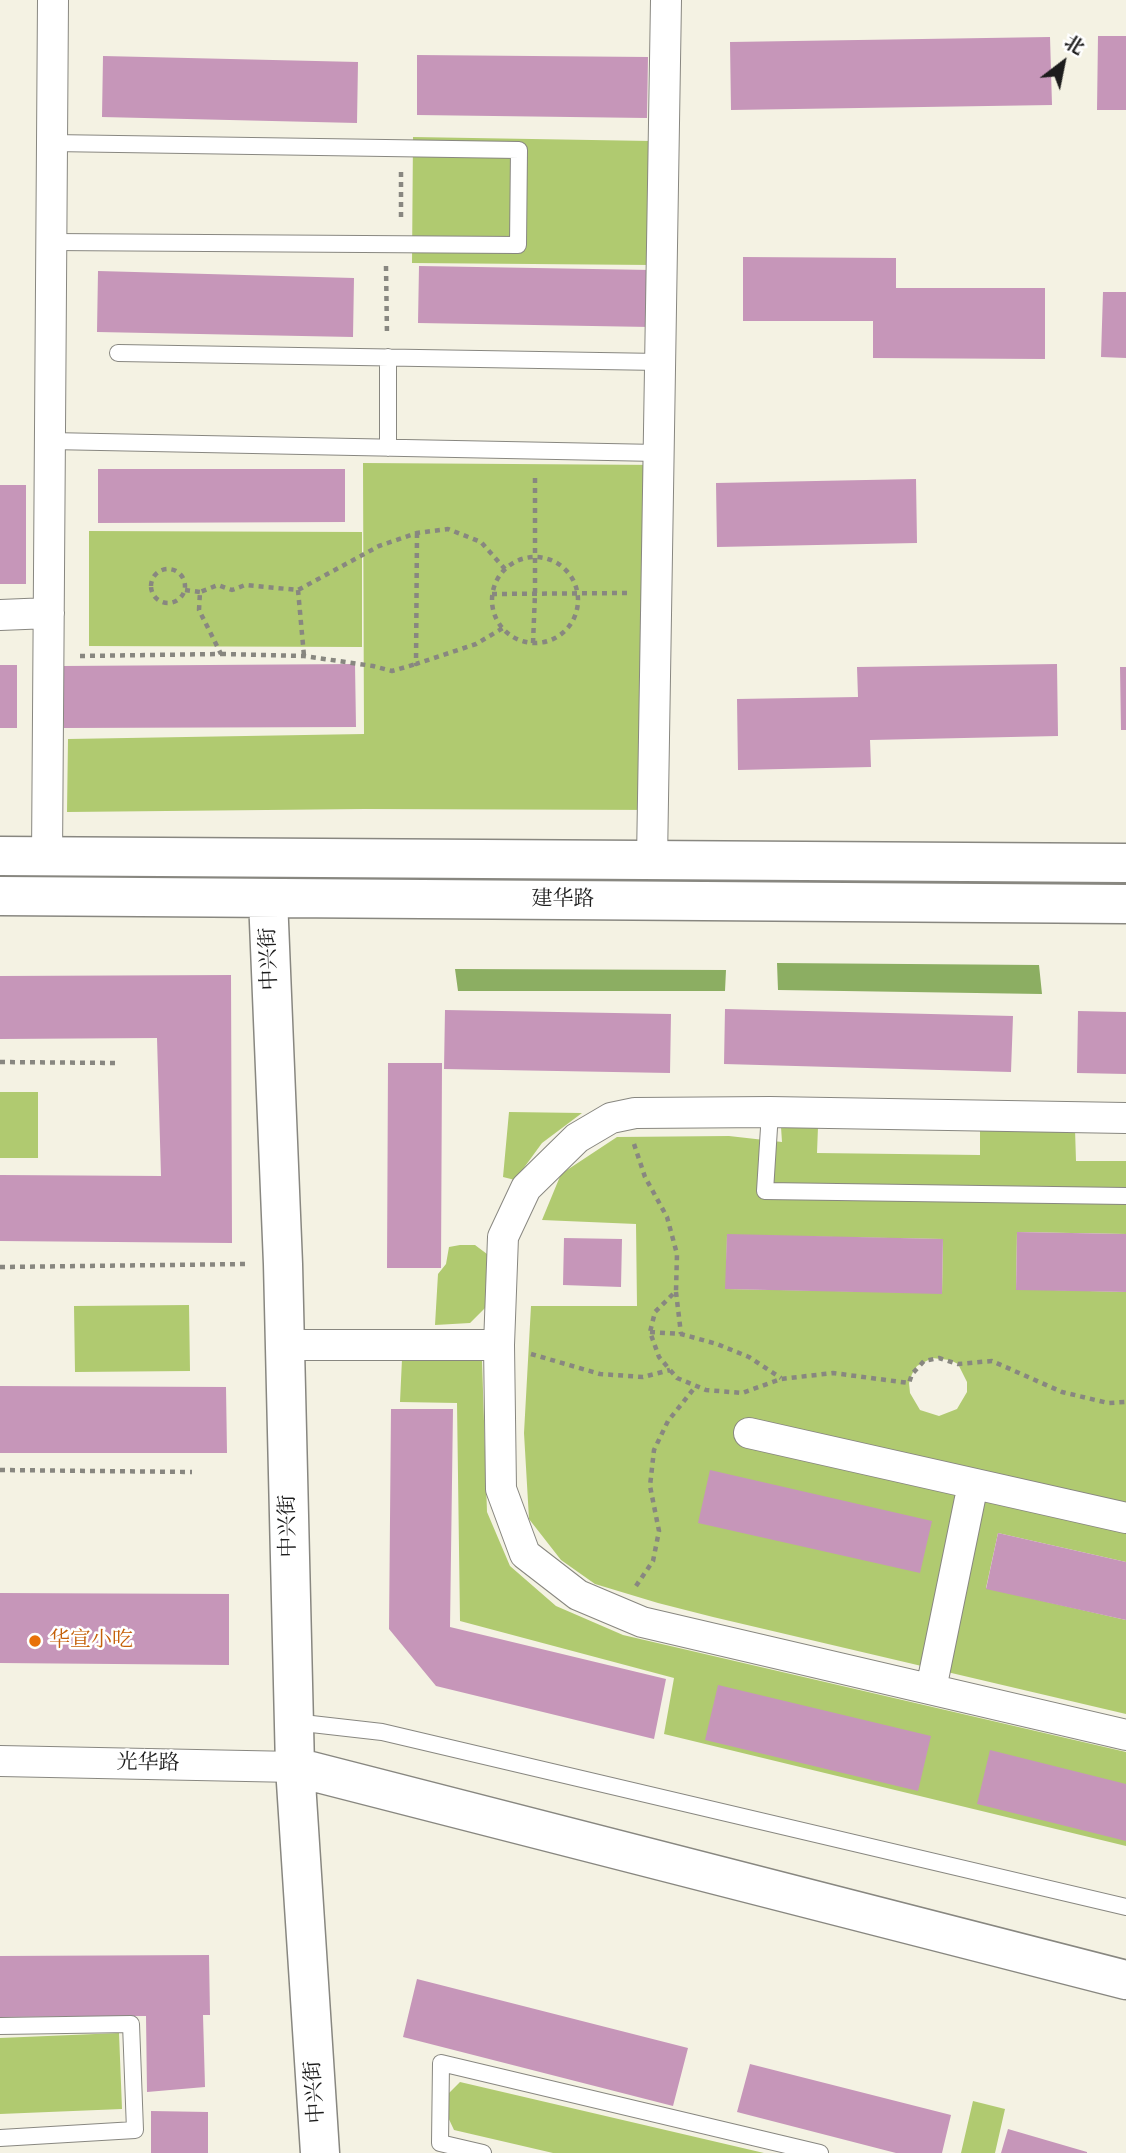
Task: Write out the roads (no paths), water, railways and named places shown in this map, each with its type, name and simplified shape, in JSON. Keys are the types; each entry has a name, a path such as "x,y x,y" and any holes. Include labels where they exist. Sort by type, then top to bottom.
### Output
{"street":[{"path":"47,857 53,0"},
{"path":"652,860 666,0"},
{"path":"0,615 49,613"},
{"name":"建华路","path":"0,856 1126,863"},
{"name":"建华路","path":"0,896 1126,904"},
{"name":"中兴街","path":"268,898 283,1264 295,1767 320,2153"},
{"path":"1126,1118 770,1112 635,1113 611,1118 577,1138 526,1188 503,1237 499,1345 501,1489 524,1554 578,1595 642,1622 1126,1735"},
{"path":"285,1345 499,1345"},
{"path":"749,1433 1126,1518"},
{"path":"931,1689 973,1484"},
{"name":"光华路","path":"0,1761 295,1767"},
{"path":"295,1767 1126,1980"}],"lane":[{"path":"51,242 518,245 519,150 52,143"},
{"path":"118,353 660,362"},
{"path":"388,357 388,448"},
{"path":"50,441 658,453"},
{"path":"770,1112 765,1191 1126,1196"},
{"path":"294,1722 382,1732 1126,1908"},
{"path":"0,2026 131,2024 135,2130 0,2138"},
{"path":"483,2153 440,2143 441,2063 820,2153"}],"place":[{"name":"华宣小吃","path":"35,1641"}]}
